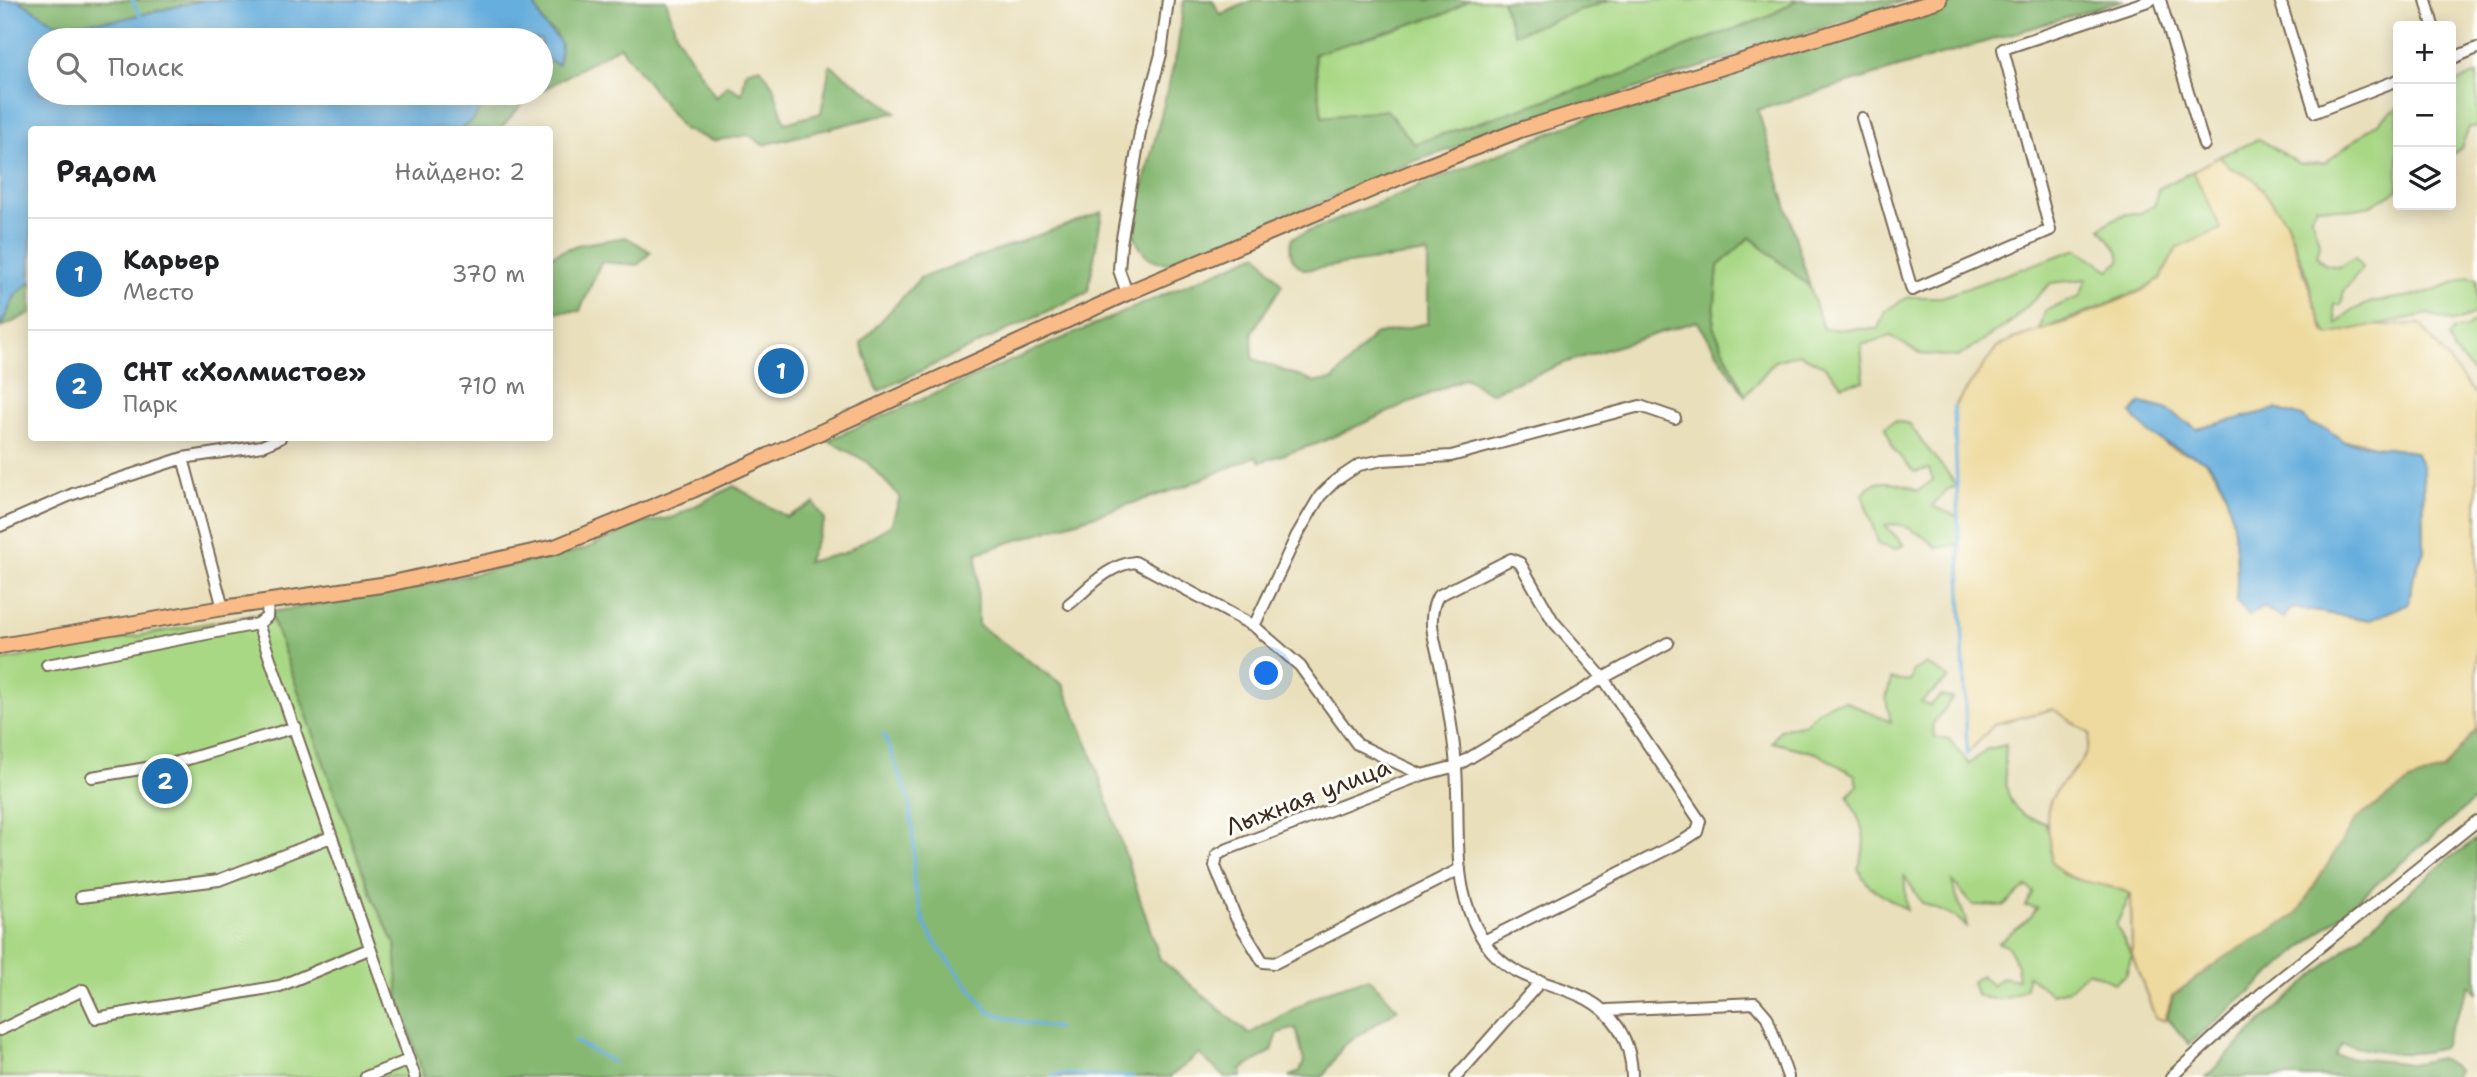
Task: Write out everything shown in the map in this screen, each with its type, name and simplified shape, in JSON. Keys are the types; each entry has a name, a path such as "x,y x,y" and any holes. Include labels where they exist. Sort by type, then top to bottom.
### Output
{"main road":[{"path":"0,646 223,608 388,584 555,547 681,495 1127,293 1520,130 1939,0"}],"street":[{"path":"1127,293 1119,270 1121,244 1141,127 1161,54 1168,0"},
{"path":"1863,118 1912,290 2050,230 2003,49 2151,0"},
{"path":"2160,0 2204,145"},
{"path":"2280,0 2315,112 2393,82"},
{"path":"2426,0 2432,21"},
{"path":"2456,57 2477,48"},
{"path":"1254,626 1297,535 1320,496 1335,481 1359,465 1384,460 1451,456 1640,407 1675,418"},
{"path":"0,526 73,494 183,458 262,446 273,441"},
{"path":"183,458 223,608"},
{"path":"1484,941 1697,832 1700,821 1603,678 1553,621 1520,563 1511,559 1438,596 1430,617 1449,710 1456,766 1460,869 1464,893 1484,941 1497,958 1513,970 1585,996 1607,1010 1625,1038 1632,1062 1632,1077"},
{"path":"1069,604 1110,571 1121,564 1135,562 1254,626 1300,666 1357,744 1422,775"},
{"path":"47,665 258,624 267,617 268,601"},
{"path":"258,624 296,727 331,837 415,1077"},
{"name":"Лыжная улица","path":"1460,869 1275,963 1263,962 1236,918 1215,866 1217,855 1228,849 1422,775 1456,766 1603,678 1668,643"},
{"path":"92,777 170,764 296,727"},
{"path":"2171,1077 2261,993 2477,821"},
{"path":"80,897 219,880 331,837"},
{"path":"0,1030 83,990 96,1018 280,986 369,948"},
{"path":"1456,1077 1541,981"},
{"path":"1607,1010 1755,1003 1767,1017 1788,1077"},
{"path":"366,1077 409,1060"}],"green space":[{"path":"18,0 204,0 118,20 57,24"},
{"path":"532,0 666,0 677,36 716,98 727,85 742,94 746,71 760,67 773,86 785,123 821,113 830,65 896,112 763,145 749,135 713,141 683,129 620,46 553,84 553,62 558,64 556,33 553,28 546,27"},
{"path":"1184,0 1212,0 1221,15 1252,0 1468,0 1447,13 1314,54 1322,117 1387,110 1414,144 1645,67 1685,47 1765,18 1798,0 1906,0 1415,161 1177,264 1159,262 1147,256 1132,230 1177,52"},
{"path":"1468,0 1502,0 1515,33 1611,0 1798,0 1765,18 1685,47 1645,67 1413,144 1387,110 1322,118 1314,53 1447,13"},
{"path":"1502,0 1611,0 1514,34"},
{"path":"1965,0 2124,0 1758,110 1810,287 1750,237 1718,266 1713,326 1745,396 1697,321 1567,362 1490,393 1465,378 1319,443 1260,462 1256,456 1183,487 977,553 978,625 1063,685 1089,746 1160,959 1249,1034 1324,992 1369,978 1398,1009 1343,1046 1323,1077 1289,1077 1300,1071 1304,1062 1296,1028 1278,1033 1272,1051 1241,1070 1242,1077 1225,1077 1199,1054 1170,1077 424,1077 399,998 395,943 373,900 270,612 389,593 585,549 640,524 674,517 734,486 787,517 814,503 825,520 807,562 844,553 891,525 900,497 867,462 828,440 1258,254 1282,285 1252,332 1253,359 1314,382 1333,380 1374,335 1428,323 1428,253 1305,270 1296,264 1292,257 1292,238 1634,99"},
{"path":"2477,74 2477,127 2469,127 2461,148 2456,152 2456,84"},
{"path":"483,105 521,105 503,126 465,126"},
{"path":"2393,111 2393,193 2376,203 2359,208 2316,206 2311,216 2320,245 2317,256 2324,264 2339,267 2355,257 2362,268 2344,291 2341,305 2334,305 2336,324 2353,310 2372,302 2423,294 2469,277 2477,279 2477,313 2454,322 2428,314 2329,335 2319,320 2307,276 2286,221 2254,179 2230,168 2220,156 2259,139 2300,164 2325,163"},
{"path":"2193,171 2222,229 2217,234 2177,247 2161,278 2141,290 2039,331 2045,311 2079,297 2087,279 2051,283 2011,322 1958,357 1921,354 1890,336 1861,345 1864,381 1842,385 1824,366 1799,354 1775,361 1745,396 1713,326 1718,266 1750,237 1810,287 1823,329 1878,329 1885,311 1908,297 1942,297 2077,249 2109,270 2120,261 2118,251 2101,229 2119,216 2141,213 2155,204 2158,189"},
{"path":"1102,212 1088,292 878,391 861,343 920,278"},
{"path":"626,237 651,252 638,265 601,262 580,311 553,312 553,255 577,245"},
{"path":"28,284 28,314 0,328 16,294"},
{"path":"2477,320 2477,372 2473,372 2454,351 2449,337 2455,329 2465,329"},
{"path":"1895,421 1910,424 1957,486 1948,489 1932,506 1958,517 1959,544 1937,548 1913,530 1892,524 1885,525 1904,545 1895,549 1879,545 1863,497 1866,490 1871,485 1887,482 1918,491 1933,480 1929,469 1914,472 1894,450 1885,427"},
{"path":"270,612 373,900 395,943 399,998 424,1077 0,1077 0,661"},
{"path":"1926,664 1949,678 1921,702 1929,706 1941,696 1953,698 1932,725 1935,737 1949,739 1969,764 1987,749 2006,745 2008,794 2020,812 2045,822 2062,874 2131,894 2116,925 2132,955 2126,975 2114,983 2088,971 2068,990 2051,994 2027,975 2026,988 2008,998 1996,999 1976,995 1972,982 1981,975 1992,986 2002,977 2018,980 2017,966 2008,946 1998,943 2031,917 2037,908 2026,906 2033,892 2027,886 2003,906 1973,905 1952,881 1967,927 1956,917 1922,903 1904,875 1907,910 1869,886 1858,869 1862,858 1863,831 1848,796 1857,786 1855,775 1816,753 1772,742 1780,730 1805,724 1818,711 1832,703 1845,701 1891,722 1886,699 1891,679 1912,681 1913,671"},
{"path":"2477,728 2477,798 2189,1044 2167,1018 2173,996 2220,960 2296,915 2355,820 2409,782 2443,770"},
{"path":"2477,839 2477,993 2470,985 2442,1048 2417,1053 2392,1053 2342,1044 2335,1056 2411,1064 2440,1058 2458,1070 2455,1077 2206,1077 2263,1020 2448,859"}],"sand":[{"path":"2220,156 2230,168 2254,179 2286,221 2324,331 2329,335 2367,326 2420,324 2477,397 2477,728 2443,770 2409,782 2355,820 2296,915 2220,960 2172,996 2165,1021 2155,1017 2132,955 2131,894 2079,880 2060,871 2051,862 2047,822 2049,806 2058,789 2085,756 2090,734 2053,709 1995,724 1967,754 1954,407 1997,347 2141,291 2161,278 2177,248 2221,229 2193,171","holes":["2141,403 2166,409 2197,429 2277,409 2305,418 2308,424 2327,429 2343,441 2360,441 2382,449 2402,450 2423,468 2424,551 2412,580 2409,603 2371,620 2292,608 2283,618 2263,607 2249,616 2236,601 2234,528 2225,491 2217,475 2203,460 2172,448 2162,441 2132,413"]}],"water":[{"path":"0,0 18,0 57,24 118,20 204,0 532,0 547,28 28,28 28,105 483,105 473,120 464,126 28,126 28,284 16,294 0,328"},
{"path":"553,34 561,45 558,65 553,62"},
{"path":"2141,403 2166,409 2197,429 2276,409 2305,418 2309,424 2327,429 2343,441 2415,452 2423,468 2424,551 2412,580 2409,603 2371,620 2292,608 2283,618 2263,607 2249,616 2236,601 2236,546 2222,484 2213,469 2202,459 2163,442 2139,423 2131,413"}],"waterway":[{"path":"132,0 140,15"},
{"path":"1954,407 1967,754"},
{"path":"884,735 909,799 914,845 913,880 924,923 937,946 989,1012 1025,1023 1058,1028"},
{"path":"574,1041 613,1062"},
{"path":"1052,1077 1058,1074 1133,1077"}],"place":[{"name":"Карьер","path":"781,371"},
{"name":"СНТ «Холмистое»","path":"165,781"}]}
